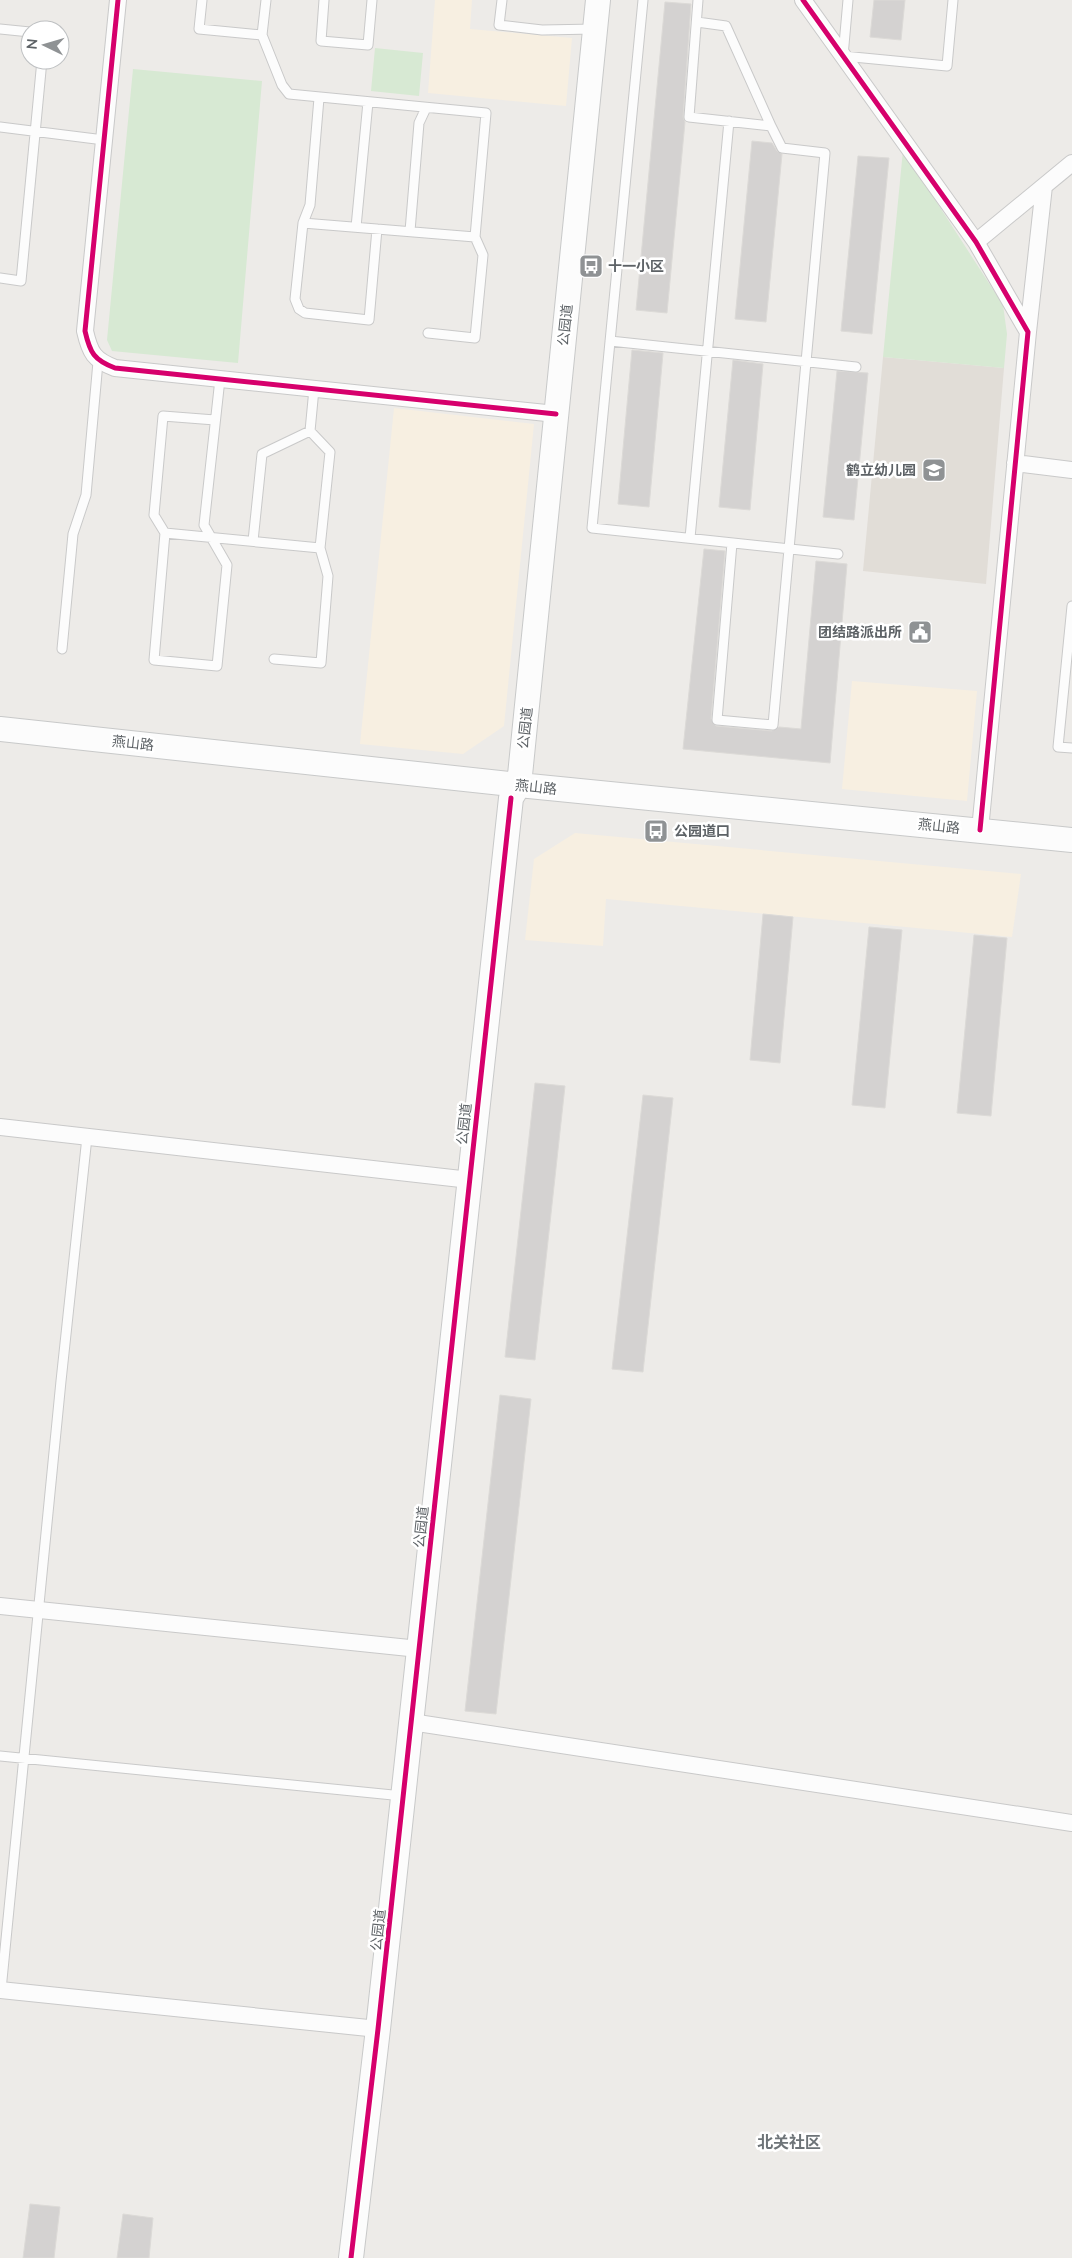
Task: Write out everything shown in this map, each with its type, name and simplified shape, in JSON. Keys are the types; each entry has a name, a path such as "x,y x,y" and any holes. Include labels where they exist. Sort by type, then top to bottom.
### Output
{"main road":[{"name":"公园道","path":"351,2258 378,2029 470,1180 515,792 598,0"},
{"name":"燕山路","path":"0,729 515,792 1072,855"},
{"name":"燕山路","path":"0,744 515,792 980,830 1072,840"}],"street":[{"path":"118,0 86,331 89,347 98,362 115,368 556,414"},
{"path":"803,0 976,242 1028,332"},
{"path":"976,242 1072,163"},
{"path":"980,830 1044,186"},
{"path":"1015,463 1072,470"},
{"path":"0,1127 470,1180"},
{"path":"0,1606 419,1649"},
{"path":"411,1722 1072,1823"},
{"path":"1,1990 378,2029"}],"lane":[{"path":"202,0 200,29 262,35"},
{"path":"266,0 262,35 282,85 289,94 486,113 475,238 483,255 475,338 428,333"},
{"path":"324,0 321,41 368,45 372,0"},
{"path":"502,0 500,25 542,30 595,29"},
{"path":"643,0 592,528 838,554"},
{"path":"698,0 689,117 771,126"},
{"path":"848,0 843,56 947,66 953,0"},
{"path":"697,22 726,26 782,148 825,153 773,725 716,720 732,543"},
{"path":"0,29 20,31"},
{"path":"0,278 20,280 41,70"},
{"path":"319,98 310,205 303,223 295,299 299,309 305,313 369,320 377,229"},
{"path":"356,227 368,102"},
{"path":"410,231 419,124 426,108"},
{"path":"690,538 729,121"},
{"path":"0,127 104,140"},
{"path":"303,223 475,238"},
{"path":"610,341 856,367"},
{"path":"62,649 73,534 86,495 98,362"},
{"path":"215,420 163,416 154,515 165,533 154,660 217,666 227,565 204,525 220,379"},
{"path":"310,432 314,389"},
{"path":"253,541 262,454 310,432"},
{"path":"274,659 321,663 328,576 320,548 330,452 310,432"},
{"path":"165,533 320,548"},
{"path":"1072,606 1058,747 1072,748"},
{"path":"1,1990 87,1137"},
{"path":"0,1756 403,1796"}],"shaded area":[{"path":"435,0 472,0 470,29 572,38 566,106 428,93"},
{"name":"鹤立幼儿园","path":"883,357 1004,368 986,584 863,571"},
{"path":"394,408 534,424 504,726 463,754 360,744"},
{"path":"852,681 977,691 967,801 842,789"},
{"path":"575,833 1021,874 1012,937 606,899 603,946 525,940 534,859"}],"green space":[{"path":"375,48 423,53 419,96 371,91"},
{"path":"133,69 262,81 238,363 112,351 107,340"},
{"path":"903,150 1003,305 1007,334 1004,368 883,357"}],"building":[{"path":"874,0 905,0 901,40 870,37"},
{"path":"665,2 691,4 683,117 685,122 667,313 636,310"},
{"path":"752,141 772,143 777,151 782,154 766,322 735,319"},
{"path":"858,156 889,158 872,334 841,331"},
{"path":"632,350 663,353 649,507 618,504"},
{"path":"733,360 763,364 750,510 719,507"},
{"path":"837,371 868,373 854,520 823,517"},
{"path":"704,549 725,551 711,719 716,726 772,731 779,727 801,729 816,561 847,564 830,763 683,749"},
{"path":"763,914 793,917 780,1063 750,1060"},
{"path":"869,927 902,930 885,1108 852,1105"},
{"path":"974,935 1007,938 991,1116 957,1113"},
{"path":"535,1083 565,1086 535,1360 505,1357"},
{"path":"643,1095 673,1098 643,1372 612,1369"},
{"path":"500,1395 531,1399 496,1714 465,1711"},
{"path":"30,2204 60,2207 54,2258 23,2258"},
{"path":"123,2214 153,2218 149,2258 117,2258"}],"cycle path":[{"path":"118,0 85,331 91,350 98,359 115,368 556,414"},
{"path":"803,0 976,242 1028,332 980,830"},
{"path":"351,2258 378,2029 511,798"}],"place":[{"name":"十一小区","path":"591,266"},
{"name":"鹤立幼儿园","path":"934,470"},
{"name":"团结路派出所","path":"920,632"},
{"name":"公园道口","path":"656,831"}],"district":[{"name":"北关社区","path":"789,2142"}]}
